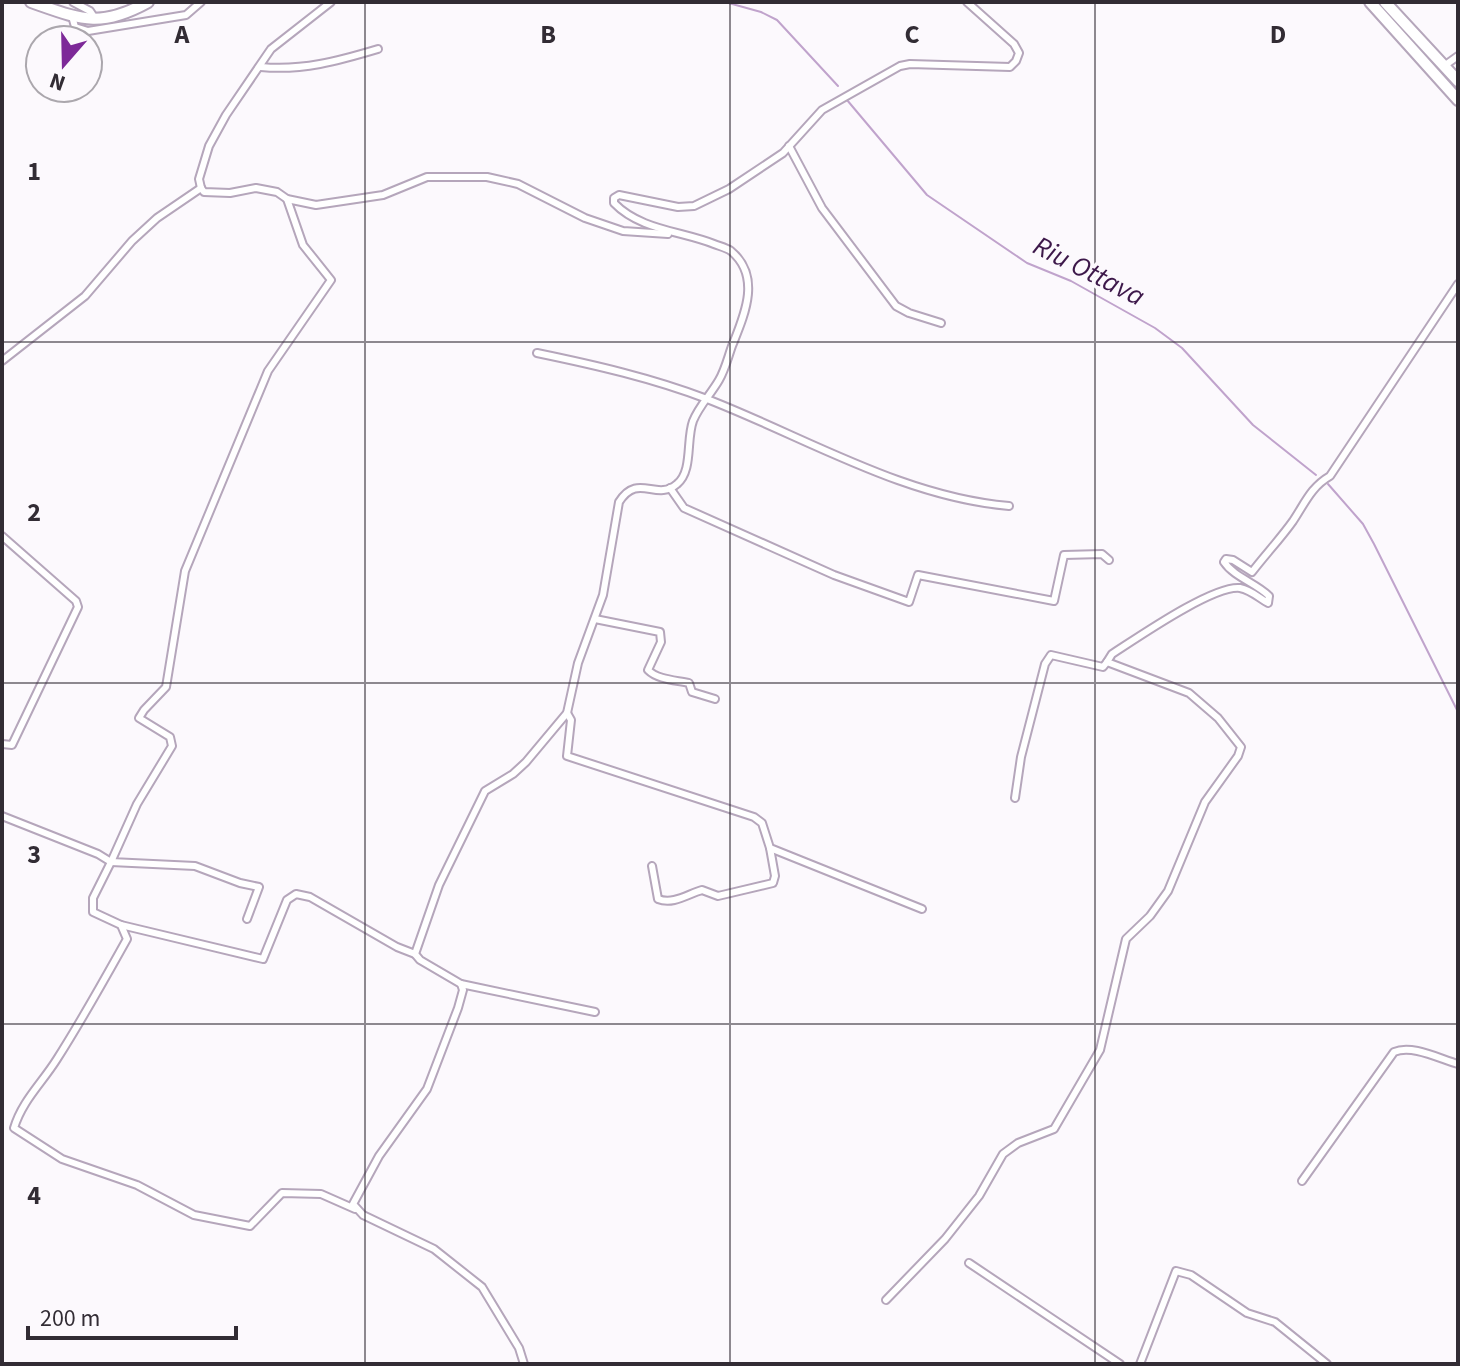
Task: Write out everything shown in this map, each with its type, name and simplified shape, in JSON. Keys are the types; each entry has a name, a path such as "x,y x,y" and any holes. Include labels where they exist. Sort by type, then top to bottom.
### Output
{"main road":[{"path":"31,2 72,16 96,20 106,20 148,2"},
{"path":"1370,2 1458,100"},
{"path":"1385,2 1458,81"}],"street":[{"path":"73,2 90,11 96,20"},
{"path":"72,16 75,27 88,31 186,15 201,2"},
{"path":"331,2 271,49 226,115 209,146 199,179 204,192 213,194 256,188 316,205 383,195 427,177 487,177 518,184 585,218 623,231 674,233"},
{"path":"415,954 439,885 485,791 526,762 567,713 578,663 603,595 619,502 626,491 637,487 663,491 676,485 684,475 689,433 705,398 719,379 744,317 749,295 747,273 730,250 674,233 622,211 614,203 614,198 619,195 678,207 694,206 729,189 783,153 822,110 900,66 1010,67 1019,53 1014,44 967,2"},
{"path":"261,67 288,70 325,64 378,49"},
{"path":"1444,66 1458,56"},
{"path":"789,146 822,208 896,306 941,323"},
{"path":"2,361 85,296 132,241 157,218 201,188"},
{"path":"287,199 303,245 331,280 268,371 185,571 166,687 139,718 170,737 172,746 137,804 93,898 93,912 121,925 263,959 287,900 296,894 310,897 397,947 415,954 461,984 595,1012"},
{"path":"1015,798 1021,757 1045,664 1051,655 1103,667 1112,654 1172,617 1229,589 1250,591 1268,603 1269,596 1263,590 1228,569 1224,562 1226,559 1233,560 1252,572 1319,482 1330,476 1458,284"},
{"path":"537,353 634,375 705,398 882,473 970,503 1009,506"},
{"path":"670,488 684,508 834,575 909,602 918,575 1054,601 1064,555 1102,554 1109,560"},
{"path":"2,536 76,601 78,607 12,745 2,744"},
{"path":"595,619 660,632 661,642 648,670 664,678 689,683 692,692 715,699"},
{"path":"886,1300 945,1239 979,1196 1003,1154 1018,1143 1054,1129 1100,1050 1126,939 1150,916 1168,891 1205,802 1238,756 1241,747 1218,718 1189,693 1107,662"},
{"path":"567,713 571,720 567,756 754,817 762,823 775,876 773,883 718,896 702,890 664,902 658,899 652,866"},
{"path":"2,816 111,862 195,866 259,887 247,919"},
{"path":"770,848 922,909"},
{"path":"121,925 127,939 83,1018 48,1074 19,1112 14,1128 62,1159 137,1185 194,1215 250,1226 282,1193 321,1194 355,1209 434,1249 482,1287 519,1348 524,1364"},
{"path":"355,1209 353,1204 379,1156 427,1089 458,1008 463,990 461,984"},
{"path":"1302,1181 1394,1052 1412,1050 1458,1064"},
{"path":"969,1263 1120,1364"},
{"path":"1140,1364 1176,1271 1191,1275 1247,1313 1275,1322 1327,1364"}],"waterway":[{"name":"Riu Ottava","path":"725,2 777,20 838,86"},
{"name":"Riu Ottava","path":"847,100 927,195 1027,263 1071,281 1155,328 1182,348 1253,425 1316,475"},
{"name":"Riu Ottava","path":"1328,484 1363,524 1458,712"}]}
